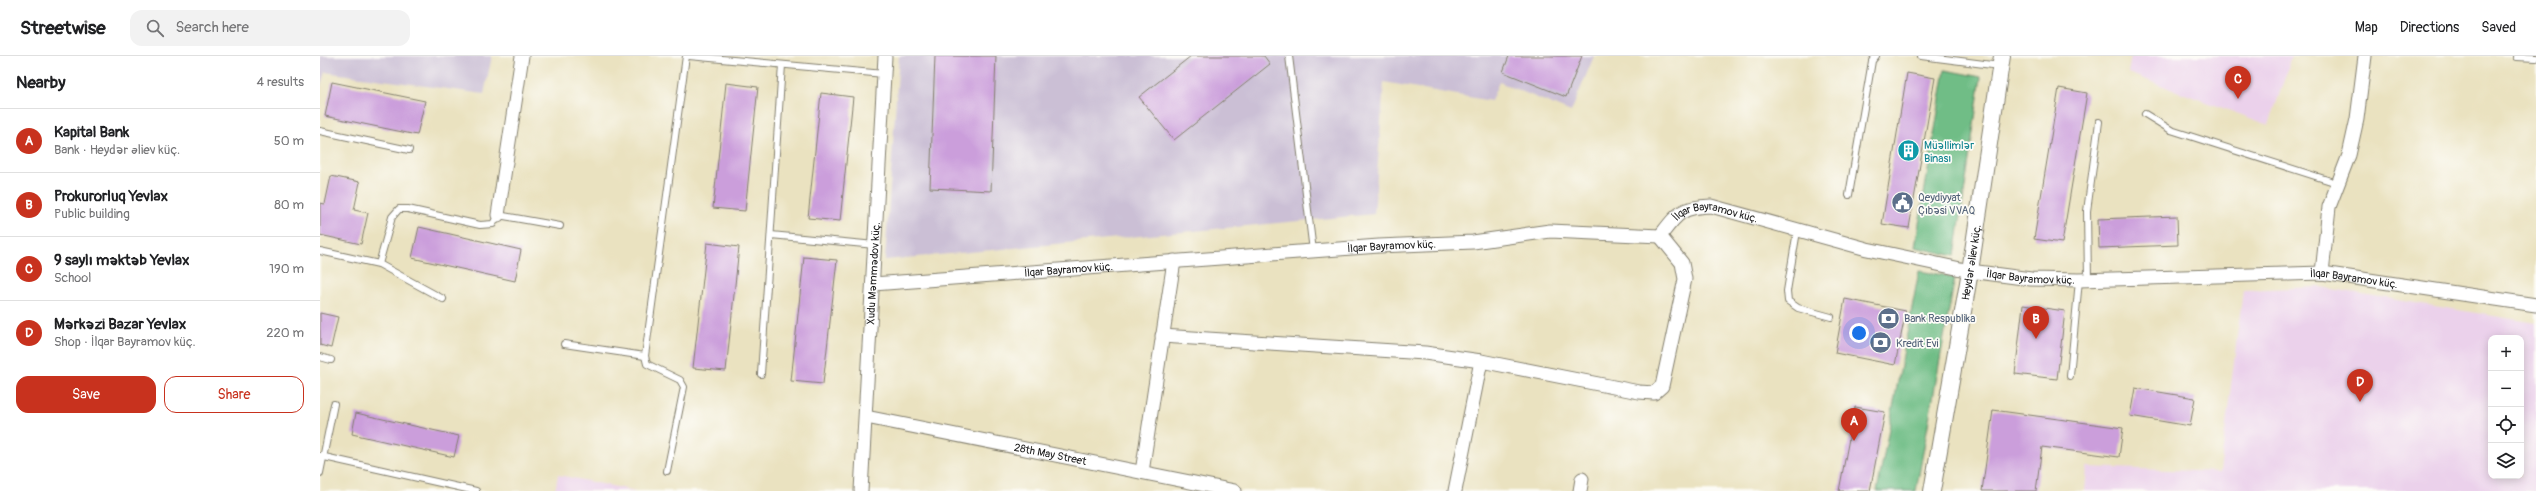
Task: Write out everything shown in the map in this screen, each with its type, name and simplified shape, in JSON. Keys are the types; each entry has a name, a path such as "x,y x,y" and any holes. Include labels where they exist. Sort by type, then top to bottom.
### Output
{"street":[{"path":"498,215 522,56"},
{"name":"Xudu Məmmədov küç.","path":"861,491 885,56"},
{"path":"2322,273 2329,207 2337,183 2349,156 2353,141 2365,56"},
{"name":"Heydər Əliev küç.","path":"1932,491 1970,271 2001,61"},
{"name":"İlqar Bayramov küç.","path":"872,284 1313,251 1473,242 1550,232 1660,236 1677,215 1691,207 1711,206 1797,231 1970,271 2031,279 2084,280 2322,273 2536,305"},
{"path":"1162,336 1425,353 1481,361 1654,394 1662,386 1685,279 1682,263 1660,236"},
{"path":"1142,472 1174,261"},
{"path":"1455,491 1481,361"},
{"name":"28th May Street","path":"866,417 1235,491"}],"lane":[{"path":"667,471 684,387 680,380 647,364 645,356 686,56"},
{"path":"689,56 884,74"},
{"path":"1289,56 1313,251"},
{"path":"1850,195 1872,61 1876,56"},
{"path":"1920,56 2001,61"},
{"path":"2517,57 2536,58"},
{"path":"761,374 782,65"},
{"path":"2144,114 2171,130 2337,183"},
{"path":"2070,376 2084,280 2087,211 2099,122"},
{"path":"320,131 409,150"},
{"path":"379,264 392,217 399,209 408,209 480,225 493,224 498,215 560,226"},
{"path":"1797,231 1787,291 1788,301 1798,308 1831,318"},
{"path":"771,234 875,245"},
{"path":"320,251 379,264 443,299"},
{"path":"564,344 645,356"},
{"path":"320,357 331,360"},
{"path":"320,473 322,457 334,404"},
{"path":"322,457 476,491"}],"shaded area":[{"path":"320,56 492,56 484,94 325,72 320,88"},
{"path":"899,56 1594,56 1571,112 1499,82 1491,101 1384,82 1374,214 885,260"},
{"path":"2131,56 2292,56 2269,125 2128,73"},
{"path":"2320,287 2536,323 2536,491 2085,491 2087,467 2220,472 2243,290"},
{"path":"558,475 636,491 555,491"}],"green space":[{"path":"1945,70 1981,77 1955,256 1915,247"},
{"path":"1919,271 1955,277 1916,491 1877,491"}],"building":[{"path":"935,56 996,56 991,191 930,188"},
{"path":"1191,56 1264,56 1270,64 1174,140 1139,97"},
{"path":"1509,56 1582,56 1566,97 1503,72"},
{"name":"Müəllimlər Binası","path":"1907,73 1935,78 1909,228 1882,224"},
{"path":"332,82 425,101 417,135 325,116"},
{"path":"726,83 758,87 745,211 713,208"},
{"path":"2059,88 2087,93 2062,243 2034,239"},
{"path":"821,93 853,97 840,221 808,218"},
{"path":"331,176 360,182 354,210 368,213 361,244 320,235 320,203 325,204"},
{"path":"2177,216 2178,245 2099,248 2098,219"},
{"path":"419,227 521,250 515,281 412,258"},
{"path":"707,243 739,247 726,371 693,368"},
{"path":"804,257 837,260 823,384 791,381"},
{"path":"1845,299 1906,311 1895,365 1835,353"},
{"path":"2023,305 2065,311 2057,379 2015,374"},
{"path":"320,313 338,317 331,348 320,345"},
{"path":"2135,388 2195,398 2190,426 2130,416"},
{"path":"1855,407 1885,412 1870,491 1839,491"},
{"path":"1993,410 2123,428 2119,457 2042,447 2036,491 1982,491"},
{"path":"356,413 459,436 454,457 352,434"}],"place":[{"name":"9 saylı məktəb Yevlax","path":"2238,99"},
{"name":"Müəllimlər Binası","path":"1908,151"},
{"name":"Qeydiyyat Çıbəsi VVAQ","path":"1902,203"},
{"name":"Bank Respublika","path":"1888,318"},
{"name":"Prokurorluq Yevlax","path":"2036,339"},
{"name":"Kredit Evi","path":"1881,343"},
{"name":"Mərkəzi Bazar Yevlax","path":"2360,402"},
{"name":"Kapital Bank","path":"1854,441"}]}
